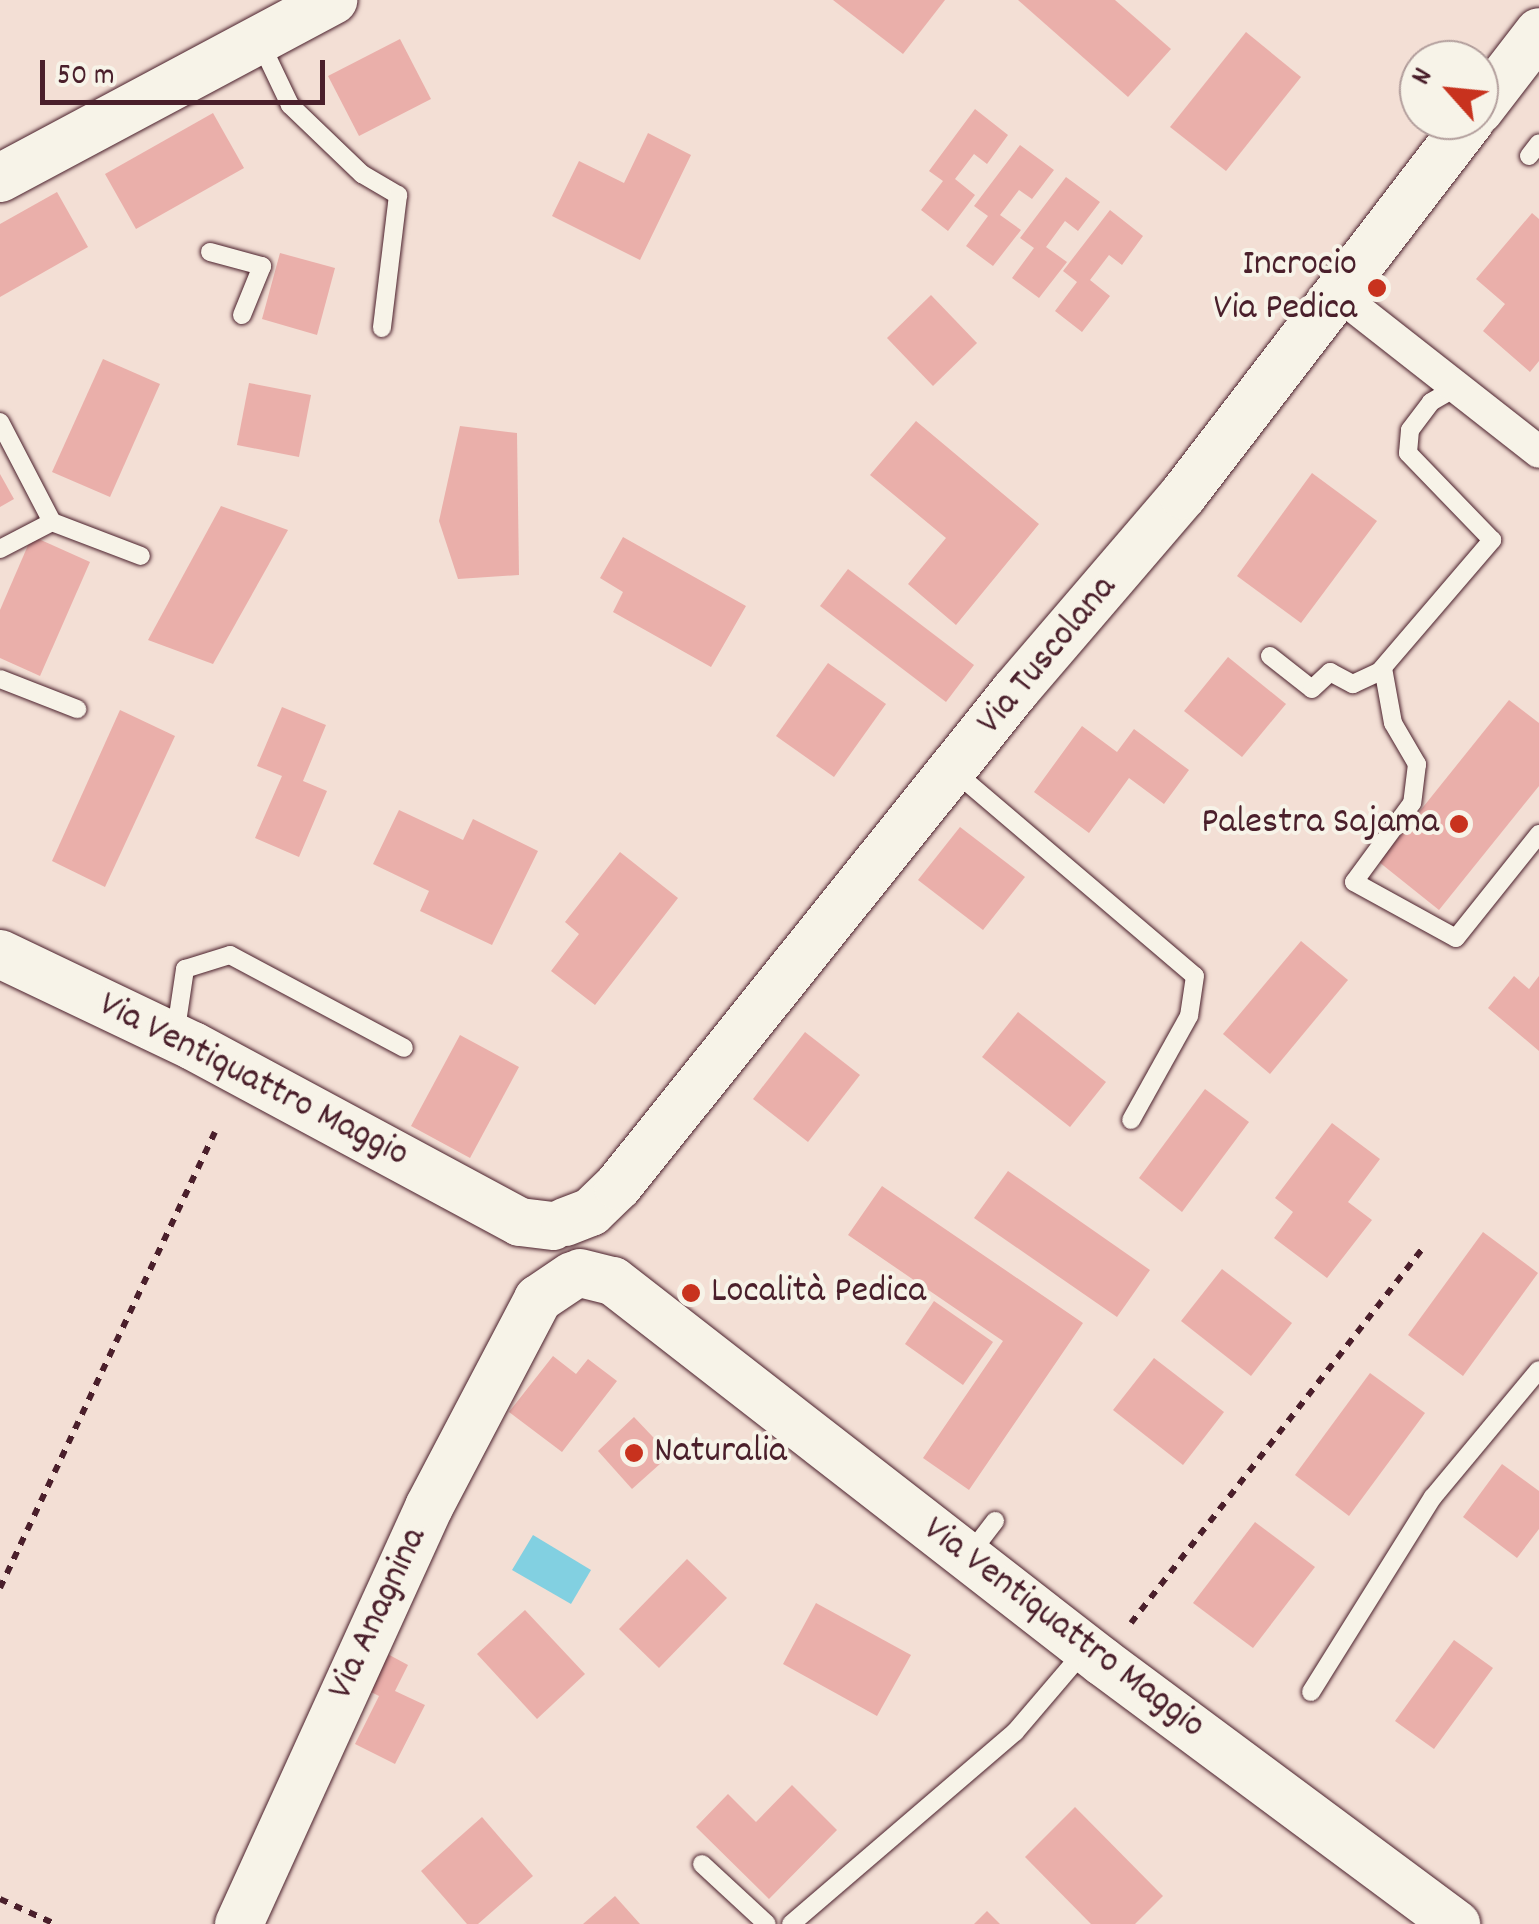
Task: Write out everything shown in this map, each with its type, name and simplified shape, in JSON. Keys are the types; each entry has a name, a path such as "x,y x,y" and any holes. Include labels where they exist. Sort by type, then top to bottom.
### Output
{"main road":[{"path":"0,178 257,36 334,0"},
{"path":"1499,84 1539,32"},
{"name":"Via Tuscolana","path":"567,1250 954,770 1183,495 1456,140"},
{"name":"Via Ventiquattro Maggio","path":"0,954 175,1036 503,1213 613,1280 673,1332 982,1539 1086,1649 1456,1924"},
{"name":"Via Anagnina","path":"239,1924 429,1507 531,1310 567,1250"}],"street":[{"path":"1339,295 1539,452"}],"lane":[{"path":"257,36 290,105 362,174 398,195 382,328"},
{"path":"210,252 262,266 242,316"},
{"path":"1270,656 1312,689 1330,672 1353,684 1383,668 1492,540 1408,453 1410,430 1431,402 1457,388"},
{"path":"0,422 52,522 141,556"},
{"path":"0,549 52,522"},
{"path":"1383,668 1393,723 1417,764 1412,804 1354,882 1456,938 1539,834"},
{"path":"0,679 77,710"},
{"path":"954,770 1195,976 1189,1016 1131,1120"},
{"path":"175,1036 185,969 230,955 404,1048"},
{"path":"1311,1692 1432,1497 1539,1370"},
{"path":"791,1924 1014,1732 1086,1649"},
{"path":"702,1864 767,1924"}],"path":[{"path":"0,1588 215,1132"},
{"path":"1131,1623 1424,1247"},
{"path":"0,1899 55,1924"}],"water":[{"path":"533,1535 591,1570 571,1604 512,1570"}],"building":[{"path":"833,0 945,0 903,54"},
{"path":"1018,0 1115,0 1171,49 1128,97"},
{"path":"1246,32 1301,77 1226,171 1170,127"},
{"path":"400,39 431,99 359,136 328,76"},
{"path":"975,109 1008,135 987,164 974,154 955,179 975,195 948,231 921,210 943,181 929,171"},
{"path":"213,113 244,168 136,229 105,174"},
{"path":"648,133 691,155 640,260 552,216 579,161 624,183"},
{"path":"1020,145 1054,170 1032,199 1019,190 1000,215 1021,230 993,266 966,246 988,216 974,206"},
{"path":"1066,177 1100,202 1078,231 1065,221 1046,247 1067,262 1039,298 1012,278 1034,248 1020,238"},
{"path":"57,192 88,247 0,297 0,224"},
{"path":"1110,210 1143,236 1122,265 1109,255 1090,280 1110,296 1082,332 1055,311 1077,282 1063,271"},
{"path":"1532,213 1539,219 1539,361 1530,372 1483,331 1505,304 1476,279"},
{"path":"280,253 335,268 317,335 262,319"},
{"path":"931,295 977,343 933,386 887,338"},
{"path":"103,359 160,384 110,497 52,472"},
{"path":"249,383 311,395 299,457 237,445"},
{"path":"916,421 1039,524 956,625 908,584 946,538 870,475"},
{"path":"460,426 517,433 519,575 458,579 439,521"},
{"path":"1312,473 1377,521 1301,623 1237,576"},
{"path":"0,474 14,499 0,507"},
{"path":"221,506 288,530 213,664 148,640"},
{"path":"32,536 90,562 40,676 0,658 0,610"},
{"path":"623,537 746,606 711,667 613,612 623,592 600,578"},
{"path":"848,569 974,665 946,702 820,606"},
{"path":"1228,657 1286,704 1242,757 1184,711"},
{"path":"828,663 886,704 834,777 776,736"},
{"name":"Palestra Sajama","path":"1509,700 1539,723 1539,786 1439,910 1379,862"},
{"path":"282,707 326,725 303,781 327,791 299,857 255,838 282,776 257,766"},
{"path":"120,710 175,736 105,887 52,861"},
{"path":"1082,726 1117,752 1134,729 1189,770 1164,804 1129,778 1089,833 1034,792"},
{"path":"399,810 463,840 473,819 538,851 492,945 420,911 429,891 373,864"},
{"path":"960,827 1025,877 983,930 918,880"},
{"path":"620,852 678,898 595,1005 551,971 579,934 565,922"},
{"path":"1301,941 1348,980 1270,1074 1223,1034"},
{"path":"1514,976 1529,989 1539,976 1539,1051 1488,1008"},
{"path":"1018,1012 1106,1082 1070,1127 982,1057"},
{"path":"805,1032 860,1075 808,1142 753,1099"},
{"path":"460,1035 519,1067 470,1158 411,1126"},
{"path":"1205,1089 1249,1122 1182,1212 1139,1178"},
{"path":"1332,1123 1380,1159 1348,1202 1372,1220 1327,1278 1274,1238 1293,1212 1275,1198"},
{"path":"1008,1171 1150,1270 1117,1317 974,1218"},
{"path":"882,1186 1083,1323 969,1490 923,1458 1003,1341 848,1235"},
{"path":"1483,1232 1538,1273 1463,1376 1408,1335"},
{"path":"1222,1269 1292,1323 1251,1376 1181,1321"},
{"path":"934,1301 993,1342 963,1385 905,1344"},
{"path":"553,1356 576,1374 588,1359 617,1381 562,1452 509,1412"},
{"path":"1154,1358 1224,1412 1183,1465 1113,1410"},
{"path":"1370,1373 1425,1413 1349,1516 1295,1475"},
{"name":"Naturalia","path":"634,1417 670,1455 632,1489 598,1451"},
{"path":"1502,1464 1539,1491 1539,1529 1517,1558 1463,1517"},
{"path":"1255,1522 1315,1567 1253,1648 1193,1603"},
{"path":"687,1559 727,1598 659,1668 619,1629"},
{"path":"816,1603 911,1655 877,1716 783,1664"},
{"path":"525,1610 585,1674 537,1719 477,1654"},
{"path":"1454,1640 1493,1668 1434,1749 1395,1721"},
{"path":"382,1651 408,1665 395,1691 425,1705 395,1764 355,1744 379,1696 363,1688"},
{"path":"792,1785 837,1830 769,1899 696,1827 728,1794 756,1822"},
{"path":"1075,1807 1163,1896 1135,1924 1091,1924 1025,1857"},
{"path":"482,1817 533,1876 478,1924 467,1924 421,1871"},
{"path":"615,1896 640,1924 583,1924"},
{"path":"987,1911 1000,1924 974,1924"}],"place":[{"name":"Incrocio Via Pedica","path":"1377,288"},
{"name":"Palestra Sajama","path":"1459,824"},
{"name":"Località Pedica","path":"691,1293"},
{"name":"Naturalia","path":"634,1453"}]}
